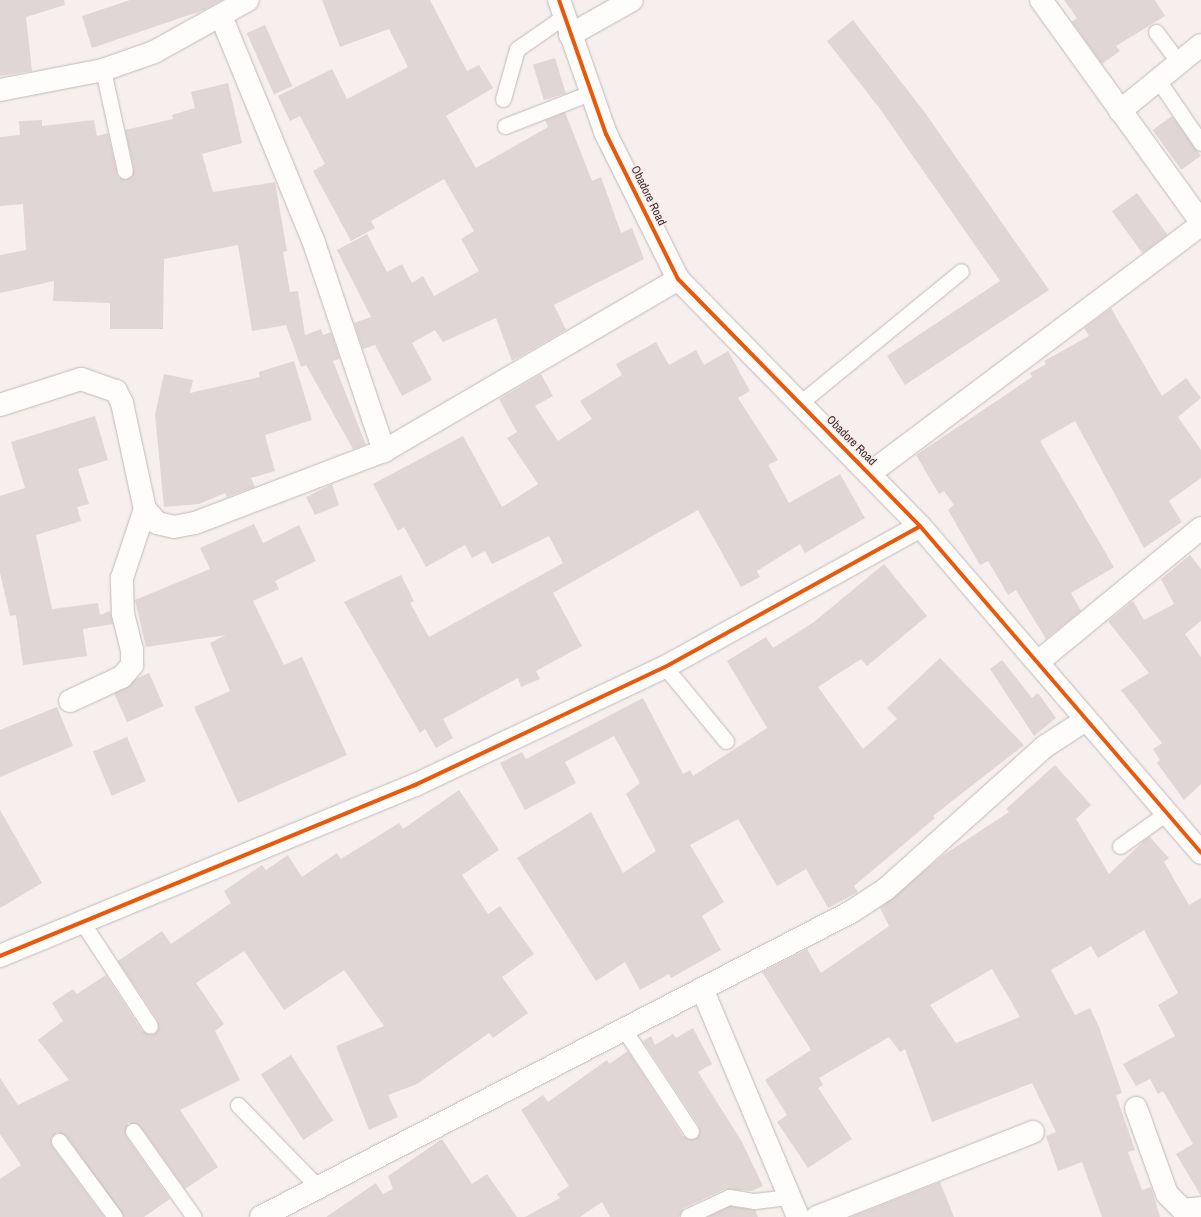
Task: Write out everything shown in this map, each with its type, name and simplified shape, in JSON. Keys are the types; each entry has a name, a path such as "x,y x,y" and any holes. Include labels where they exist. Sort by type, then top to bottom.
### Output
{"street":[{"path":"564,18 632,0"},
{"path":"1041,0 1201,222"},
{"path":"0,90 103,70 154,52 236,5 384,451"},
{"name":"Obadore Road","path":"564,18 606,134 678,279 920,526 1038,662 1084,721 1201,853"},
{"path":"1120,111 1201,46"},
{"path":"870,474 1201,225"},
{"path":"0,405 81,379 116,391 122,403 145,509 157,523 174,527 194,523 384,451 678,279"},
{"path":"70,701 122,677 132,665 132,650 123,614 122,578 145,509"},
{"path":"0,956 416,785 664,667 920,526"},
{"path":"1038,662 1201,528"},
{"path":"261,1217 703,991 886,889 1044,747 1084,721"},
{"path":"703,991 798,1217"},
{"path":"1136,1108 1167,1194 1183,1210 1201,1208"},
{"path":"817,1217 1033,1132"}],"lane":[{"path":"503,99 518,49 564,18"},
{"path":"1156,32 1179,63"},
{"path":"103,70 125,171"},
{"path":"1158,80 1201,143"},
{"path":"505,126 590,93"},
{"path":"800,404 961,271"},
{"path":"664,667 726,741"},
{"path":"1120,846 1166,814"},
{"path":"82,922 150,1026"},
{"path":"625,1031 690,1131"},
{"path":"238,1105 319,1188"},
{"path":"133,1131 194,1217"},
{"path":"59,1141 115,1217"},
{"path":"688,1216 729,1197 755,1201 790,1197"}],"building":[{"path":"0,0 64,0 65,5 26,17 32,71 0,76"},
{"path":"130,0 222,0 204,10 92,48 82,16"},
{"path":"322,0 430,0 467,71 479,65 493,88 446,116 476,168 548,127 545,120 565,112 592,181 601,177 621,233 632,228 644,259 554,305 566,330 512,361 496,318 443,342 435,330 412,343 432,380 402,396 375,345 363,349 354,323 371,317 337,250 367,234 387,272 402,264 412,283 423,276 434,296 479,271 461,239 474,231 444,179 371,221 375,228 351,241 313,171 325,164 300,116 290,121 278,96 332,69 347,99 408,67 389,29 340,47"},
{"path":"1064,0 1155,0 1165,16 1116,46 1120,51 1102,64 1072,22 1077,18"},
{"path":"853,20 923,110 1049,290 905,385 887,356 1000,281 880,109 827,41"},
{"path":"265,25 292,86 274,94 247,33"},
{"path":"555,58 566,93 544,100 533,65"},
{"path":"228,83 242,143 202,154 213,192 275,182 287,251 283,252 290,292 298,291 305,335 321,329 323,335 331,332 340,359 333,361 366,445 353,449 306,365 301,367 286,325 252,331 238,245 164,259 163,329 110,329 110,303 53,301 54,281 0,293 0,255 26,250 23,204 0,206 0,137 20,135 19,121 42,120 42,126 94,120 97,136 108,133 118,177 127,180 134,169 125,130 173,119 172,115 195,108 191,92"},
{"path":"1172,116 1201,156 1181,170 1153,130"},
{"path":"1137,193 1168,235 1142,253 1112,211"},
{"path":"1111,308 1162,396 1186,378 1201,398 1178,417 1201,450 1201,478 1169,501 1182,522 1144,548 1075,421 1040,441 1114,567 1071,593 1081,611 1046,639 1016,590 1008,595 988,561 980,565 948,510 954,505 944,491 939,494 916,455 1032,377 1030,373 1046,364 1044,361 1089,336 1084,328"},
{"path":"656,342 669,365 696,350 704,365 728,351 750,391 738,398 778,460 768,465 789,503 840,474 865,518 805,553 800,544 757,571 760,577 741,587 698,510 553,593 582,646 536,671 540,679 521,687 518,678 443,719 453,738 436,748 425,729 420,733 344,602 401,575 414,601 410,603 429,637 563,563 549,536 492,564 485,551 472,558 465,545 426,567 404,527 398,531 373,484 463,436 502,507 538,484 507,438 517,432 499,399 541,374 553,396 535,406 558,441 592,419 580,401 622,375 616,364"},
{"path":"294,361 312,420 265,435 275,471 251,478 255,487 227,497 225,493 199,504 164,507 155,415 164,374 193,380 190,393 260,377 259,372"},
{"path":"95,416 108,460 78,469 89,504 77,507 81,521 36,535 52,609 98,603 100,615 110,611 113,624 83,629 87,656 23,665 16,615 10,616 0,573 0,496 25,488 11,442"},
{"path":"332,484 339,505 315,515 306,497"},
{"path":"254,524 263,543 299,525 316,561 275,581 279,589 253,601 284,665 302,657 347,755 238,803 194,707 230,691 210,643 226,635 146,647 135,600 210,569 200,548"},
{"path":"1190,555 1201,569 1201,621 1185,634 1201,657 1201,784 1184,800 1157,763 1160,760 1153,749 1162,743 1121,690 1149,673 1108,621 1133,601 1144,620 1174,604 1161,579"},
{"path":"884,564 927,616 867,666 861,659 818,687 863,749 897,719 887,708 940,658 1024,745 933,816 935,818 854,886 858,892 828,908 806,869 777,886 738,819 690,845 724,902 702,916 721,950 671,978 669,974 640,990 625,962 596,981 517,858 591,812 623,873 656,851 626,794 640,783 614,736 565,762 576,783 525,810 500,763 522,752 526,759 643,698 683,774 690,770 693,776 767,728 727,661 766,637 773,648 814,622"},
{"path":"1002,660 1032,698 1038,693 1056,718 1034,736 990,669"},
{"path":"149,673 164,706 127,722 112,689"},
{"path":"57,707 73,746 0,777 0,730"},
{"path":"127,737 146,781 112,796 93,751"},
{"path":"1055,765 1091,805 1076,819 1109,874 1149,836 1169,858 1164,862 1189,905 1201,898 1201,1196 1176,1154 1193,1144 1163,1091 1158,1094 1150,1079 1136,1086 1123,1064 1175,1036 1158,1005 1178,993 1144,930 1098,958 1091,946 1051,970 1075,1015 1090,1008 1099,1027 1122,1093 1116,1095 1135,1150 1128,1152 1142,1190 1151,1187 1160,1217 1102,1217 1082,1162 1058,1171 1046,1136 1056,1132 1032,1083 932,1122 905,1049 900,1052 889,1037 819,1078 823,1085 818,1088 852,1139 808,1168 777,1122 787,1115 765,1080 811,1050 762,972 807,949 821,973 889,926 880,908 942,856 1009,812 1006,809","holes":["992,969 1020,1017 956,1043 930,1005"]},
{"path":"459,790 499,850 462,875 488,914 500,906 534,954 502,977 528,1013 493,1038 489,1033 417,1084 388,1095 398,1117 369,1130 336,1046 384,1026 344,970 284,1010 244,951 196,983 224,1024 215,1031 240,1080 180,1110 218,1167 185,1189 140,1126 128,1123 126,1136 170,1199 144,1217 124,1217 66,1136 58,1132 51,1138 52,1146 104,1217 0,1217 0,1179 21,1165 0,1134 0,1078 18,1105 69,1080 38,1040 63,1021 52,1003 73,989 77,994 106,975 142,1031 155,1034 158,1021 118,961 162,931 171,944 231,903 224,891 262,865 266,870 288,855 302,877 337,853 341,859 399,823 403,829"},
{"path":"0,810 42,883 0,908"},
{"path":"693,1028 712,1064 698,1072 742,1142 763,1186 752,1191 725,1189 684,1208 679,1217 610,1217 602,1202 580,1217 525,1217 560,1198 557,1194 569,1186 521,1110 543,1095 548,1102 607,1060 609,1064 628,1051 683,1136 696,1138 699,1126 643,1041 651,1036 655,1045 673,1034 676,1038"},
{"path":"291,1055 333,1120 303,1140 261,1075"},
{"path":"442,1139 472,1184 487,1174 517,1217 326,1217 376,1183 383,1194 393,1189 388,1176"},
{"path":"940,1182 954,1217 851,1217"},
{"path":"730,1206 755,1210 758,1217 707,1217"}],"cycle path":[{"path":"559,0 606,134 678,279 920,526 1201,853"},
{"path":"0,956 415,785 665,667 920,526"}]}
